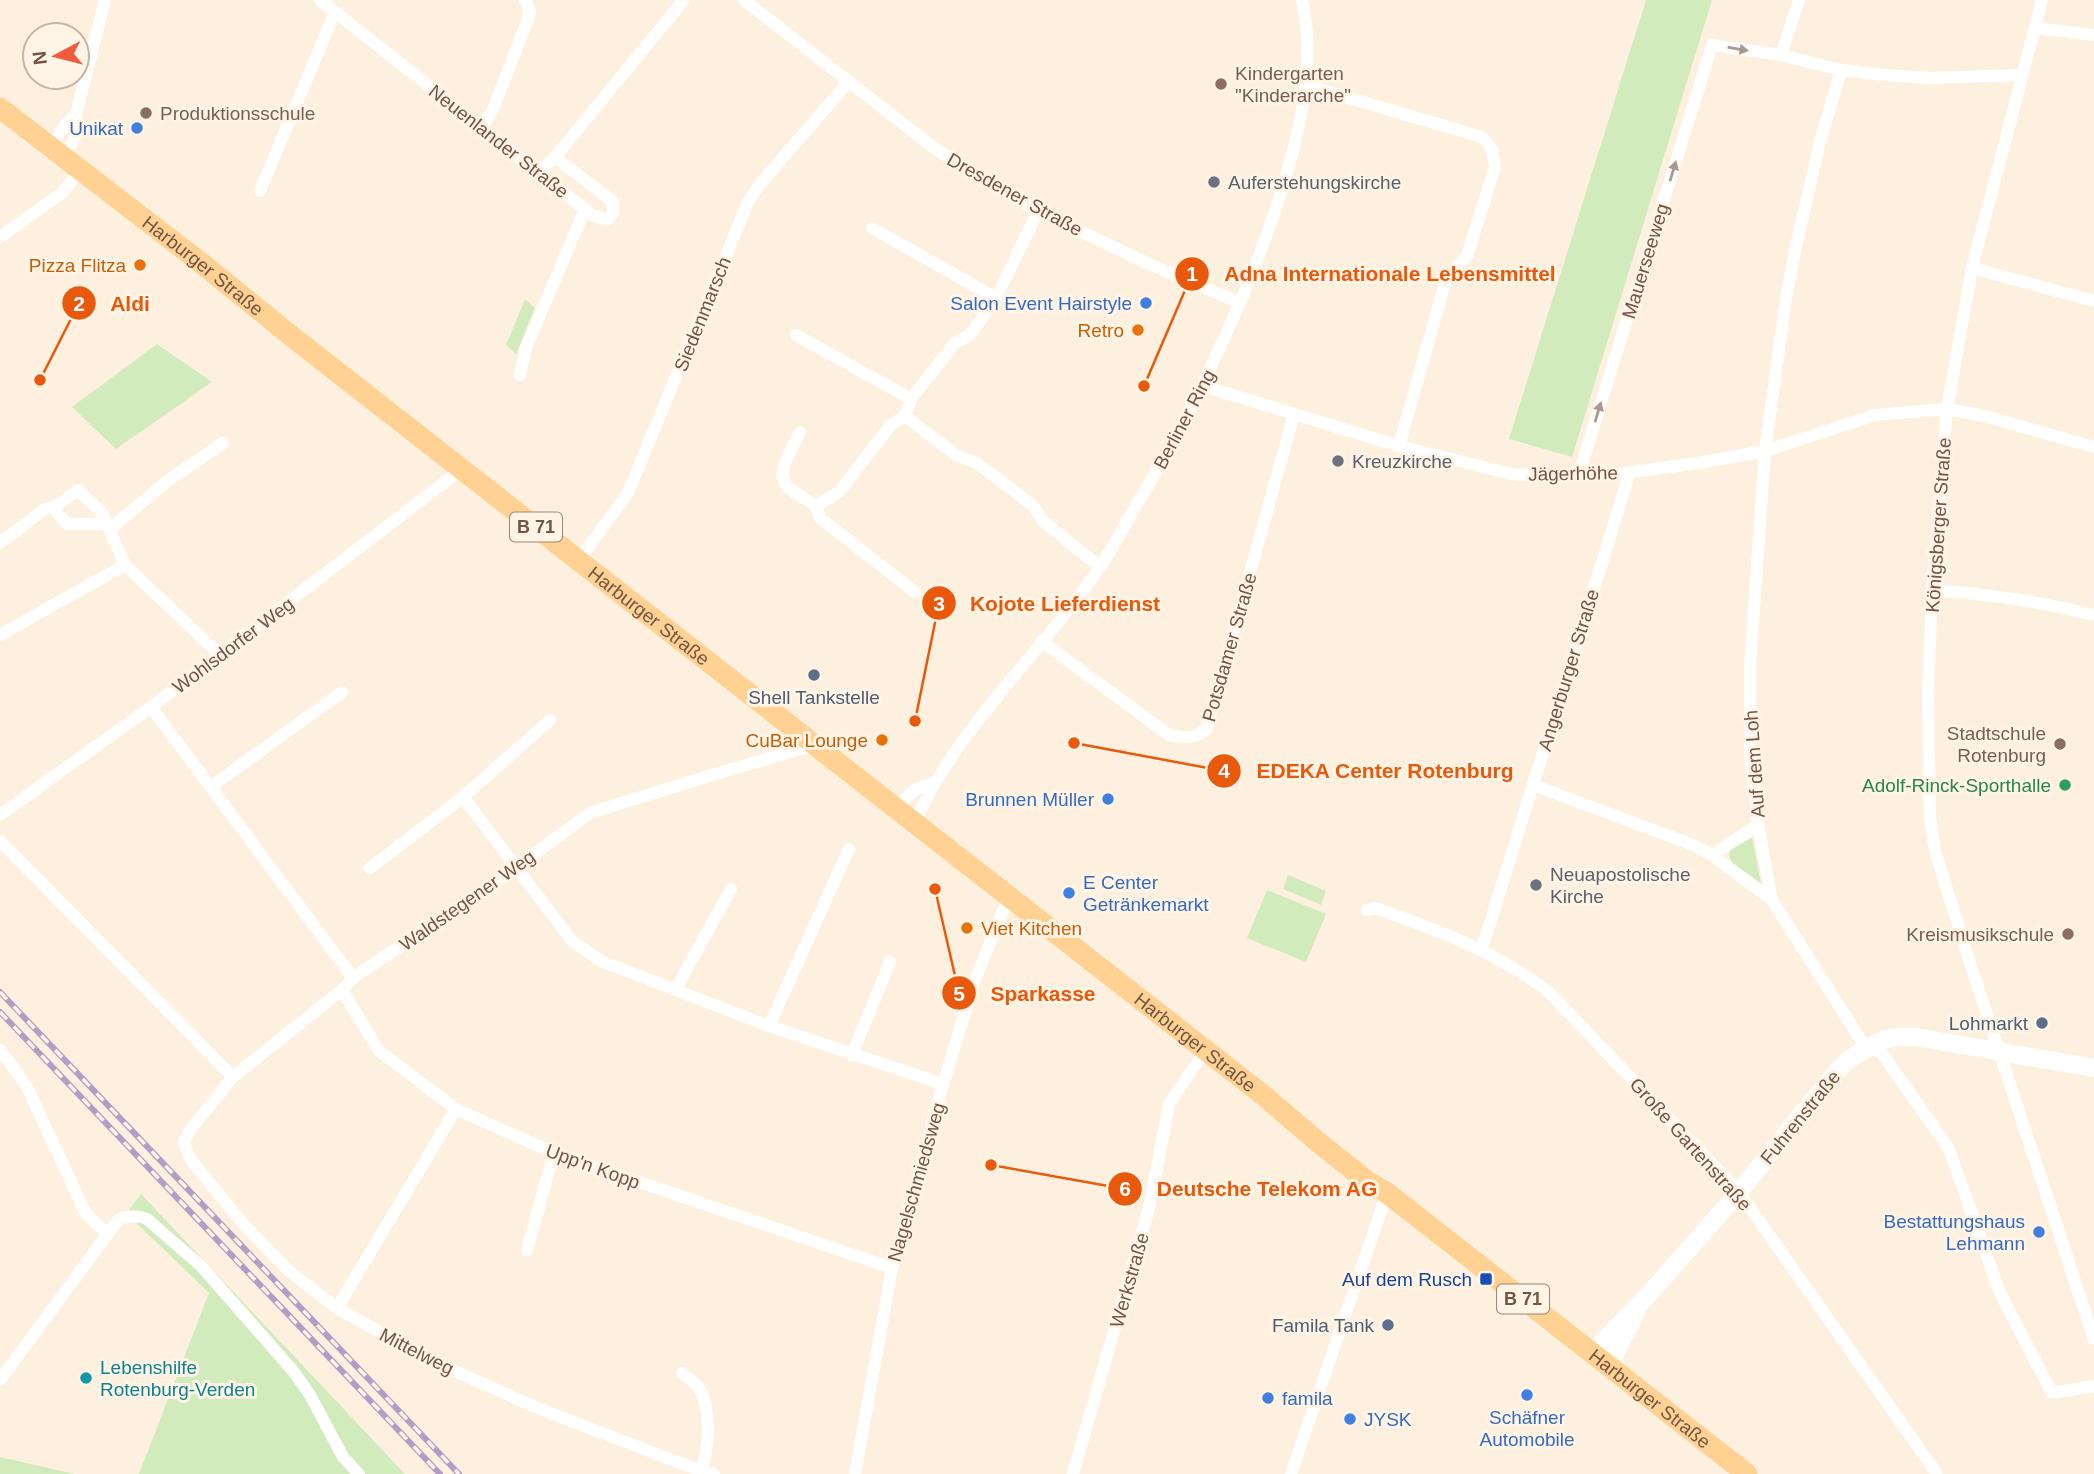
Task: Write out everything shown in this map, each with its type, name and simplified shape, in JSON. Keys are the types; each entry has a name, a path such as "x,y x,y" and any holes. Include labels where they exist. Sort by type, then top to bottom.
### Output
{"main road":[{"name":"Harburger Straße","path":"0,108 1297,1123 1367,1181 1387,1193 1747,1474"}],"street":[{"path":"0,237 62,193 64,158 79,126 76,114 105,0"},
{"name":"Neuenlander Straße","path":"320,0 592,215 607,219 613,213 613,202 555,157"},
{"path":"481,127 492,112 528,19 530,10 526,0"},
{"path":"539,173 684,0"},
{"name":"Dresdener Straße","path":"744,0 946,156 985,182 1038,211 1147,263 1240,303"},
{"name":"Berliner Ring","path":"914,824 934,782 1100,567 1203,386 1266,238 1288,170 1305,85 1307,36 1301,0"},
{"path":"1799,0 1781,55 1840,70 1928,78 2022,75"},
{"name":"Königsberger Straße","path":"2042,0 1972,268 1947,409 1932,590 1928,692 1930,817 1935,851 2094,1339"},
{"path":"260,191 335,12"},
{"path":"2035,28 2094,35"},
{"name":"Mauerseeweg","path":"1578,477 1712,45 1781,55"},
{"name":"Auf dem Loh","path":"1840,70 1793,259 1765,451 1750,666 1750,752 1758,825 1772,900 1866,1048"},
{"name":"Siedenmarsch","path":"579,561 628,493 748,202 760,184 849,81"},
{"path":"1305,85 1482,137 1492,149 1495,167 1467,256 1447,276 1399,446"},
{"path":"520,375 526,348 585,209"},
{"path":"816,506 839,492 890,426 905,416 911,399 954,343 970,335 996,298 1038,211"},
{"path":"872,228 996,298"},
{"path":"1972,268 2094,301"},
{"path":"796,335 911,399"},
{"name":"Jägerhöhe","path":"1203,386 1399,446 1511,474 1578,477 1630,472 1765,451 1875,415 1947,409 1988,417 2094,447"},
{"name":"Potsdamer Straße","path":"1041,641 1169,735 1189,738 1200,735 1207,728 1294,414"},
{"path":"905,416 956,455 977,463 1018,494 1034,507 1043,521 1100,567"},
{"path":"800,432 785,462 782,476 787,487 816,506 820,518 915,592"},
{"path":"56,506 66,524 108,526 223,443"},
{"name":"Wohlsdorfer Weg","path":"0,815 151,707 462,469"},
{"name":"Angerburger Straße","path":"1482,949 1630,472"},
{"path":"0,543 45,509 56,506 78,490 102,513 125,565 220,655"},
{"path":"0,635 125,565"},
{"path":"1932,590 1996,594 2094,615"},
{"path":"212,786 342,692"},
{"path":"151,707 353,978"},
{"path":"370,868 463,797 550,720"},
{"name":"Waldstegener Weg","path":"186,1152 186,1136 233,1077 342,990 353,978 515,868 590,813 814,746"},
{"name":"Berliner Ring","path":"895,808 915,790 934,782"},
{"path":"1533,785 1693,845 1712,855 1772,900"},
{"path":"463,797 572,941 601,961 769,1026 943,1084"},
{"path":"1712,855 1758,825"},
{"path":"0,841 233,1077"},
{"path":"769,1026 849,849"},
{"path":"675,990 731,889"},
{"name":"Nagelschmiedsweg","path":"855,1474 892,1268 975,980 1003,911 1011,899"},
{"name":"Große Gartenstraße","path":"1367,910 1375,908 1482,949 1548,991 1739,1192 1937,1474"},
{"path":"852,1055 890,962"},
{"name":"Upp'n Kopp","path":"342,990 379,1051 456,1109 554,1153 892,1268"},
{"name":"Fuhrenstraße","path":"1591,1354 1640,1304 1739,1192 1837,1071 1866,1048 1895,1037 1916,1037 2094,1068"},
{"path":"1866,1048 1881,1052 1949,1149 2000,1293 2052,1393 2094,1386"},
{"path":"0,1050 26,1085 86,1214 107,1234"},
{"name":"Werkstraße","path":"1073,1474 1149,1208 1169,1104 1205,1051"},
{"path":"337,1308 456,1109"},
{"name":"Mittelweg","path":"186,1152 245,1226 290,1272 337,1308 428,1359 535,1407 708,1473 706,1410 699,1387 682,1373"},
{"path":"527,1250 554,1153"},
{"path":"1291,1474 1387,1193"},
{"path":"0,1380 118,1220 139,1216 147,1219 201,1266 294,1373 310,1395 343,1457 359,1474"},
{"name":"Fuhrenstraße","path":"1609,1366 1640,1304"}],"green space":[{"path":"1646,0 1712,0 1572,457 1509,439"},
{"path":"525,299 535,308 516,354 506,345"},
{"path":"157,344 212,382 116,449 72,407"},
{"path":"1752,838 1761,883 1732,863 1729,855 1731,849"},
{"path":"1288,875 1326,891 1321,905 1283,889"},
{"path":"1267,890 1326,914 1306,962 1247,938"},
{"path":"141,1194 405,1474 139,1474 209,1293 126,1213"},
{"path":"0,1457 75,1474 0,1474"}],"railway":[{"path":"0,992 459,1474"},
{"path":"0,1012 440,1474"}],"place":[{"name":"Kindergarten \"Kinderarche\"","path":"1221,84"},
{"name":"Produktionsschule","path":"146,113"},
{"name":"Unikat","path":"137,128"},
{"name":"Auferstehungskirche","path":"1214,182"},
{"name":"Pizza Flitza","path":"140,265"},
{"name":"Salon Event Hairstyle","path":"1146,303"},
{"name":"Retro","path":"1138,330"},
{"name":"Aldi","path":"40,380"},
{"name":"Adna Internationale Lebensmittel","path":"1144,386"},
{"name":"Kreuzkirche","path":"1338,461"},
{"name":"Shell Tankstelle","path":"814,675"},
{"name":"Kojote Lieferdienst","path":"915,721"},
{"name":"CuBar Lounge","path":"882,740"},
{"name":"EDEKA Center Rotenburg","path":"1074,743"},
{"name":"Stadtschule Rotenburg","path":"2060,744"},
{"name":"Adolf-Rinck-Sporthalle","path":"2065,785"},
{"name":"Brunnen Müller","path":"1108,799"},
{"name":"Neuapostolische Kirche","path":"1536,885"},
{"name":"Sparkasse","path":"935,889"},
{"name":"E Center Getränkemarkt","path":"1069,893"},
{"name":"Viet Kitchen","path":"967,928"},
{"name":"Kreismusikschule","path":"2068,934"},
{"name":"Lohmarkt","path":"2042,1023"},
{"name":"Deutsche Telekom AG","path":"991,1165"},
{"name":"Bestattungshaus Lehmann","path":"2039,1232"},
{"name":"Auf dem Rusch","path":"1486,1279"},
{"name":"Famila Tank","path":"1388,1325"},
{"name":"Lebenshilfe Rotenburg-Verden","path":"86,1378"},
{"name":"Schäfner Automobile","path":"1527,1395"},
{"name":"famila","path":"1268,1398"},
{"name":"JYSK","path":"1350,1419"}]}
